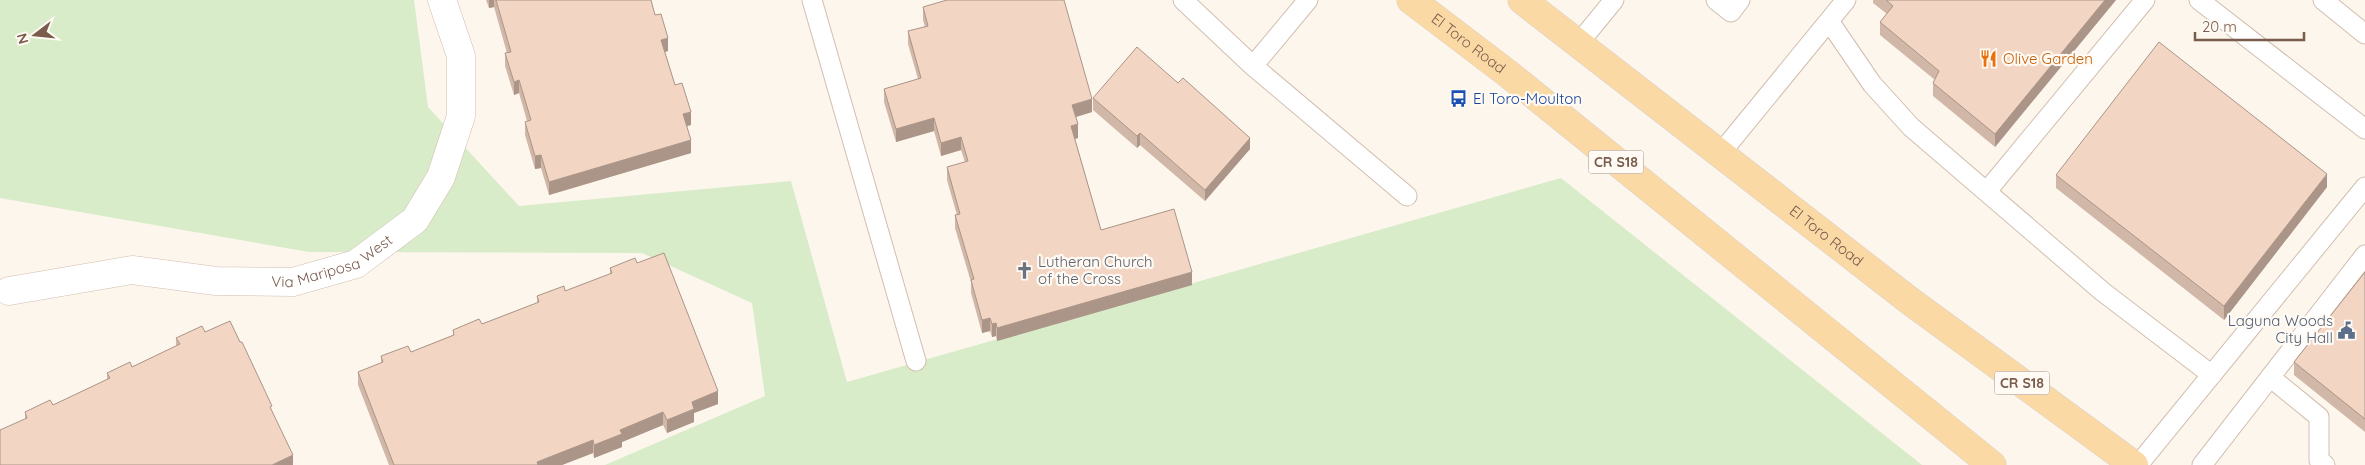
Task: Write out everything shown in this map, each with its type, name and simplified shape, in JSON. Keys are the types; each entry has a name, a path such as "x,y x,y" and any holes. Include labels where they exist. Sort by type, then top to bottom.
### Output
{"main road":[{"name":"El Toro Road","path":"1411,0 1507,73 1819,328 1992,465"},
{"name":"El Toro Road","path":"1522,0 1910,301 2136,465"}],"street":[{"name":"Via Mariposa West","path":"9,291 132,270 216,281 293,282 356,264 415,220 441,177 461,116 461,56 442,0"}],"lane":[{"path":"812,0 916,361"},
{"path":"1183,0 1253,66 1407,196"},
{"path":"1253,66 1308,0"},
{"path":"1578,44 1614,0"},
{"path":"1720,154 1846,0"},
{"path":"1987,191 2145,0"},
{"path":"2199,0 2365,129"},
{"path":"2323,0 2365,34"},
{"path":"1829,22 1872,84 1911,127 2103,292 2212,375"},
{"path":"2136,465 2365,187"},
{"path":"2202,465 2365,255"},
{"path":"2270,377 2318,418 2319,460 2325,465"}],"green space":[{"path":"0,0 414,0 428,107 519,206 791,181 847,382 1561,178 1922,465 605,465 765,396 752,303 642,253 309,252 0,198"}],"building":[{"path":"496,0 651,0 655,15 661,14 668,38 661,40 675,85 682,83 691,112 683,114 691,140 549,182 541,155 535,156 525,122 531,120 519,80 514,82 505,53 511,52"},
{"path":"947,0 1064,0 1092,99 1072,105 1078,124 1071,126 1101,230 1174,209 1192,272 997,328 996,323 992,324 990,318 982,320 971,280 974,279 955,215 960,214 947,167 968,161 961,137 941,143 934,118 896,129 884,89 921,78 908,31 928,26 923,7"},
{"name":"Olive Garden","path":"1886,0 2105,0 1995,134 1933,83 1939,71 1880,22 1893,6"},
{"path":"2159,42 2327,174 2224,306 2056,175"},
{"path":"1137,47 1178,83 1183,78 1250,138 1205,190 1140,133 1137,136 1093,98"},
{"path":"664,253 718,391 692,402 694,409 667,420 663,412 620,430 622,434 594,445 593,440 537,462 538,465 394,465 358,372 383,362 381,356 408,346 411,352 454,335 453,330 479,319 482,324 539,302 537,296 564,286 565,291 612,273 610,268 635,258 637,263"},
{"name":"Laguna Woods City Hall","path":"2365,272 2365,419 2294,362"},
{"path":"230,321 240,342 242,342 293,455 272,465 0,465 0,430 27,418 25,412 50,400 53,405 110,378 107,373 130,362 132,367 180,344 176,338 202,326 205,332"}],"place":[{"name":"Olive Garden","path":"1989,59"},
{"name":"El Toro-Moulton","path":"1459,99"},
{"name":"Lutheran Church of the Cross","path":"1024,271"},
{"name":"Laguna Woods City Hall","path":"2347,330"}]}
